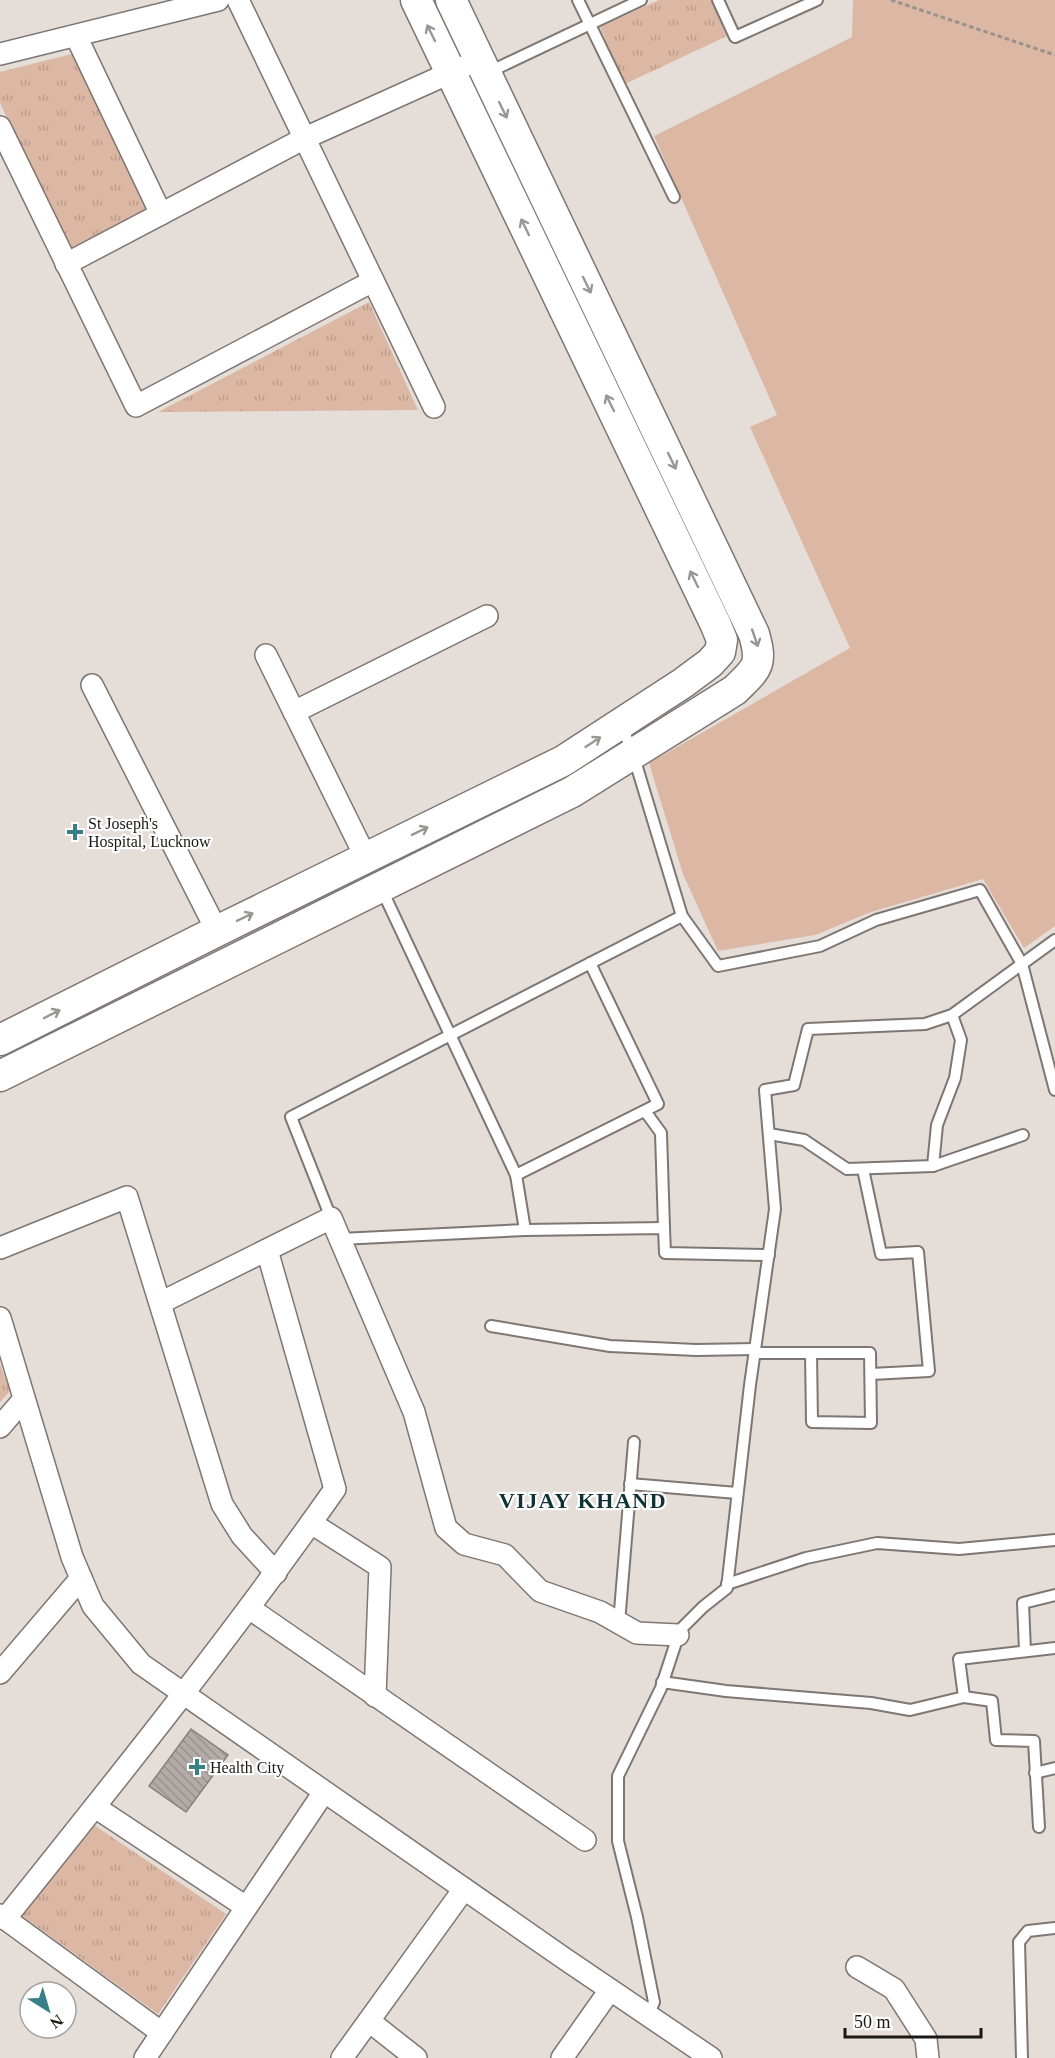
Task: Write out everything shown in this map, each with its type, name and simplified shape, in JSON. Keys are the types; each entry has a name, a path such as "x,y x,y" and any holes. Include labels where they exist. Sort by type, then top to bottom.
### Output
{"street":[{"path":"0,54 218,0"},
{"path":"238,0 434,407"},
{"path":"0,1040 563,761 683,683 710,663 720,652 722,640 416,0"},
{"path":"0,1076 572,792 735,690 756,669 760,653 749,623 451,0"},
{"path":"76,36 161,214"},
{"path":"66,264 305,138 451,73 483,67"},
{"path":"0,127 136,406 373,281"},
{"path":"294,712 487,616"},
{"path":"266,655 366,858"},
{"path":"92,685 217,931"},
{"path":"0,1248 127,1197 222,1504 242,1536 276,1573"},
{"path":"160,1303 331,1218 414,1412 446,1527 464,1544 505,1555 540,1592 600,1612 637,1634 678,1635"},
{"path":"162,2033 3,1917 95,1807 184,1694 276,1573 335,1489 267,1250"},
{"path":"0,1317 72,1557 93,1606 141,1664 711,2058"},
{"path":"0,1427 24,1399"},
{"path":"311,1523 380,1567 375,1696"},
{"path":"0,1673 81,1578"},
{"path":"249,1608 585,1840"},
{"path":"145,2058 324,1792"},
{"path":"95,1807 246,1907"},
{"path":"342,2058 464,1889"},
{"path":"857,1967 894,1989 926,2039 928,2058"},
{"path":"562,2058 610,1990"},
{"path":"369,2021 416,2058"}],"lane":[{"path":"578,0 674,197"},
{"path":"483,67 590,24 641,0"},
{"path":"718,0 735,37 817,0"},
{"path":"621,724 633,754 682,916 718,966 820,946 876,920 980,890 1022,964 1055,1090"},
{"path":"381,887 516,1175 525,1230"},
{"path":"331,1218 291,1116 682,916"},
{"path":"648,2016 654,2002 637,1917 618,1842 618,1776 662,1682 680,1630 703,1607 727,1588 755,1351 775,1209 765,1090 794,1085 808,1029 925,1024 952,1016 1055,940"},
{"path":"516,1175 658,1104 590,963"},
{"path":"933,1166 937,1125 956,1078 961,1040 952,1016"},
{"path":"645,1111 661,1133 664,1252 769,1254"},
{"path":"769,1134 804,1140 847,1169 933,1166 1023,1136"},
{"path":"863,1169 880,1254 918,1252 929,1371 871,1374"},
{"path":"340,1239 525,1230 664,1228"},
{"path":"491,1326 610,1346 870,1353 871,1423 812,1422 811,1353"},
{"path":"619,1623 634,1442"},
{"path":"630,1485 738,1493"},
{"path":"727,1584 806,1558 877,1543 959,1549 1055,1540"},
{"path":"1025,1651 1023,1603 1055,1595"},
{"path":"964,1697 958,1659 1055,1648"},
{"path":"662,1682 726,1691 871,1703 910,1710 964,1697 992,1701 996,1740 1034,1741 1039,1827"},
{"path":"1035,1773 1055,1768"},
{"path":"1022,2058 1019,1942 1028,1931 1055,1928"}],"path":[{"path":"891,0 1055,55"}],"green space":[{"path":"659,0 711,0 727,36 625,84 600,27"},
{"path":"853,0 1055,0 1055,926 1024,948 983,879 871,912 815,935 718,951 683,874 649,763 850,648 750,427 777,415 654,136 852,37"},
{"path":"72,54 148,208 68,250 0,103 0,72"},
{"path":"369,302 418,410 158,412"},
{"path":"0,1364 10,1391 0,1402"},
{"path":"94,1825 226,1914 158,2014 21,1915"}],"building":[{"path":"191,1729 228,1755 186,1812 149,1786"}],"place":[{"name":"St Joseph's Hospital, Lucknow","path":"75,832"},
{"name":"Health City","path":"197,1767"}],"district":[{"name":"VIJAY KHAND","path":"583,1500"}]}
